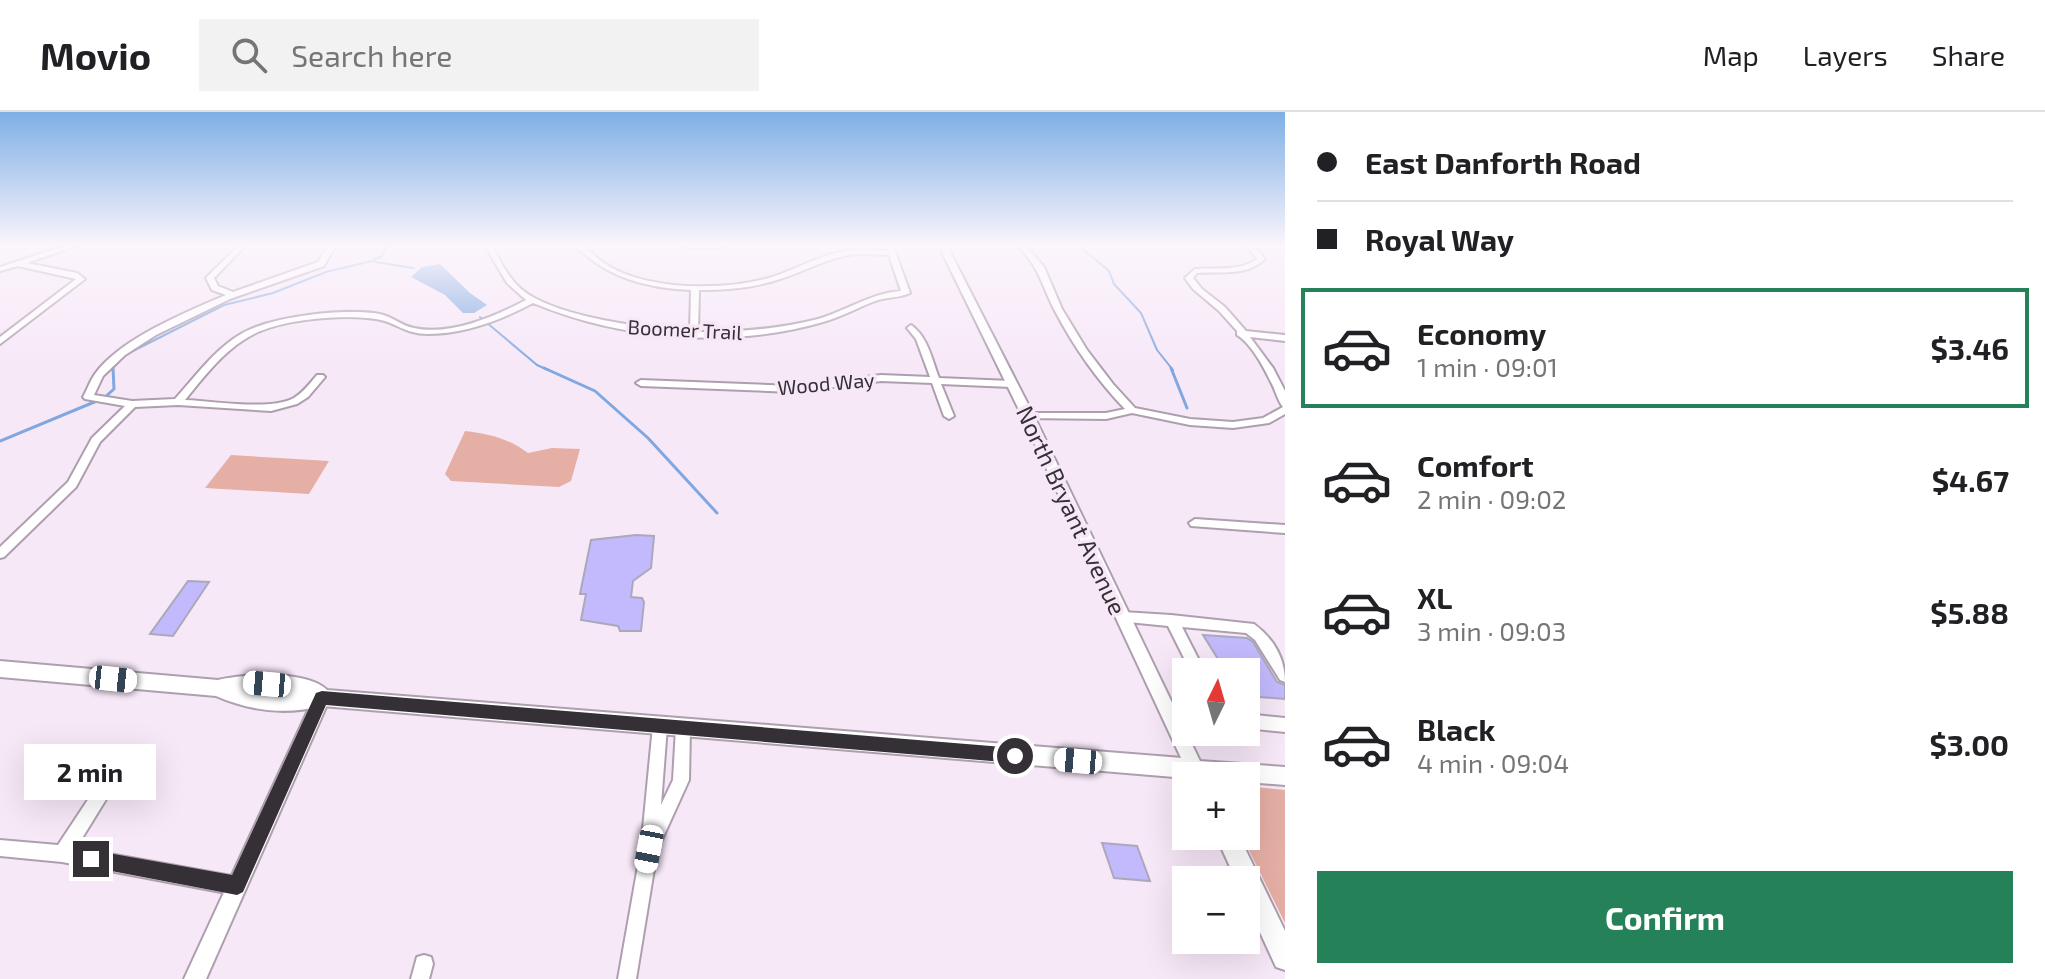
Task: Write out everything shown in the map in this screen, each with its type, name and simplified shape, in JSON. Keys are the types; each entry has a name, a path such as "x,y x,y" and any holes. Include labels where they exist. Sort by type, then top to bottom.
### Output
{"main road":[{"path":"0,669 218,688 236,697 306,703 322,698 1172,771"},
{"path":"1234,850 1285,958"}],"street":[{"path":"0,341 71,286"},
{"path":"214,286 233,295"},
{"path":"252,286 152,332 114,361 87,393 88,397 132,404 178,402 271,408 294,402 305,395 320,377"},
{"name":"Boomer Trail","path":"514,286 532,300 604,323 651,331 739,334 797,326 833,317 878,297 906,293 904,286"},
{"path":"689,286 702,286"},
{"name":"North Bryant Avenue","path":"963,286 1028,416 1191,762"},
{"path":"1048,286 1089,364 1132,410"},
{"path":"1028,416 1098,417 1132,410 1190,422 1233,425 1265,421 1285,408 1279,385 1223,310 1198,286"},
{"path":"694,333 695,287"},
{"path":"178,402 241,337 266,326 328,318 379,316 408,329 425,331 480,322 532,300"},
{"path":"911,328 920,339 949,416"},
{"path":"1240,333 1285,338"},
{"name":"Wood Way","path":"641,383 793,389 867,379 1011,384"},
{"path":"0,557 72,484 96,440 132,404"},
{"path":"1195,523 1285,529"},
{"path":"1123,617 1249,628 1260,636 1285,676"},
{"path":"1171,620 1191,658"},
{"path":"195,979 322,698"},
{"path":"1260,722 1285,725"},
{"path":"627,979 649,849 660,726"},
{"path":"649,849 681,780 683,728"},
{"path":"1260,775 1285,776"},
{"path":"62,854 105,788"},
{"path":"0,848 62,854 237,886"}],"shaded area":[{"path":"465,431 498,438 528,453 552,448 580,449 571,481 559,487 451,481 445,474"},
{"path":"231,455 329,461 309,494 205,488"},
{"path":"1260,787 1285,790 1285,923 1260,872 1260,866 1257,866 1249,850 1260,850"}],"water":[{"path":"429,286 463,286 487,305 474,313 463,313 445,295"}],"building":[{"path":"654,536 651,568 633,581 631,597 642,598 644,602 641,631 620,631 618,626 581,620 586,594 580,594 591,540"},
{"path":"188,581 209,582 173,636 150,634"},
{"path":"1203,635 1247,638 1253,642 1277,682 1285,685 1285,699 1260,697 1260,658 1217,658"},
{"path":"1102,843 1137,846 1150,881 1114,878"}],"waterway":[{"path":"125,355 224,305 290,286"},
{"path":"1116,286 1141,313 1157,350 1173,370"},
{"path":"480,317 537,365 548,370"},
{"path":"0,441 104,398 114,389 113,368"},
{"path":"544,368 595,391 648,438 717,513"},
{"path":"1171,368 1187,408"}],"route":[{"path":"91,859 237,886 322,698 1015,756"}]}
